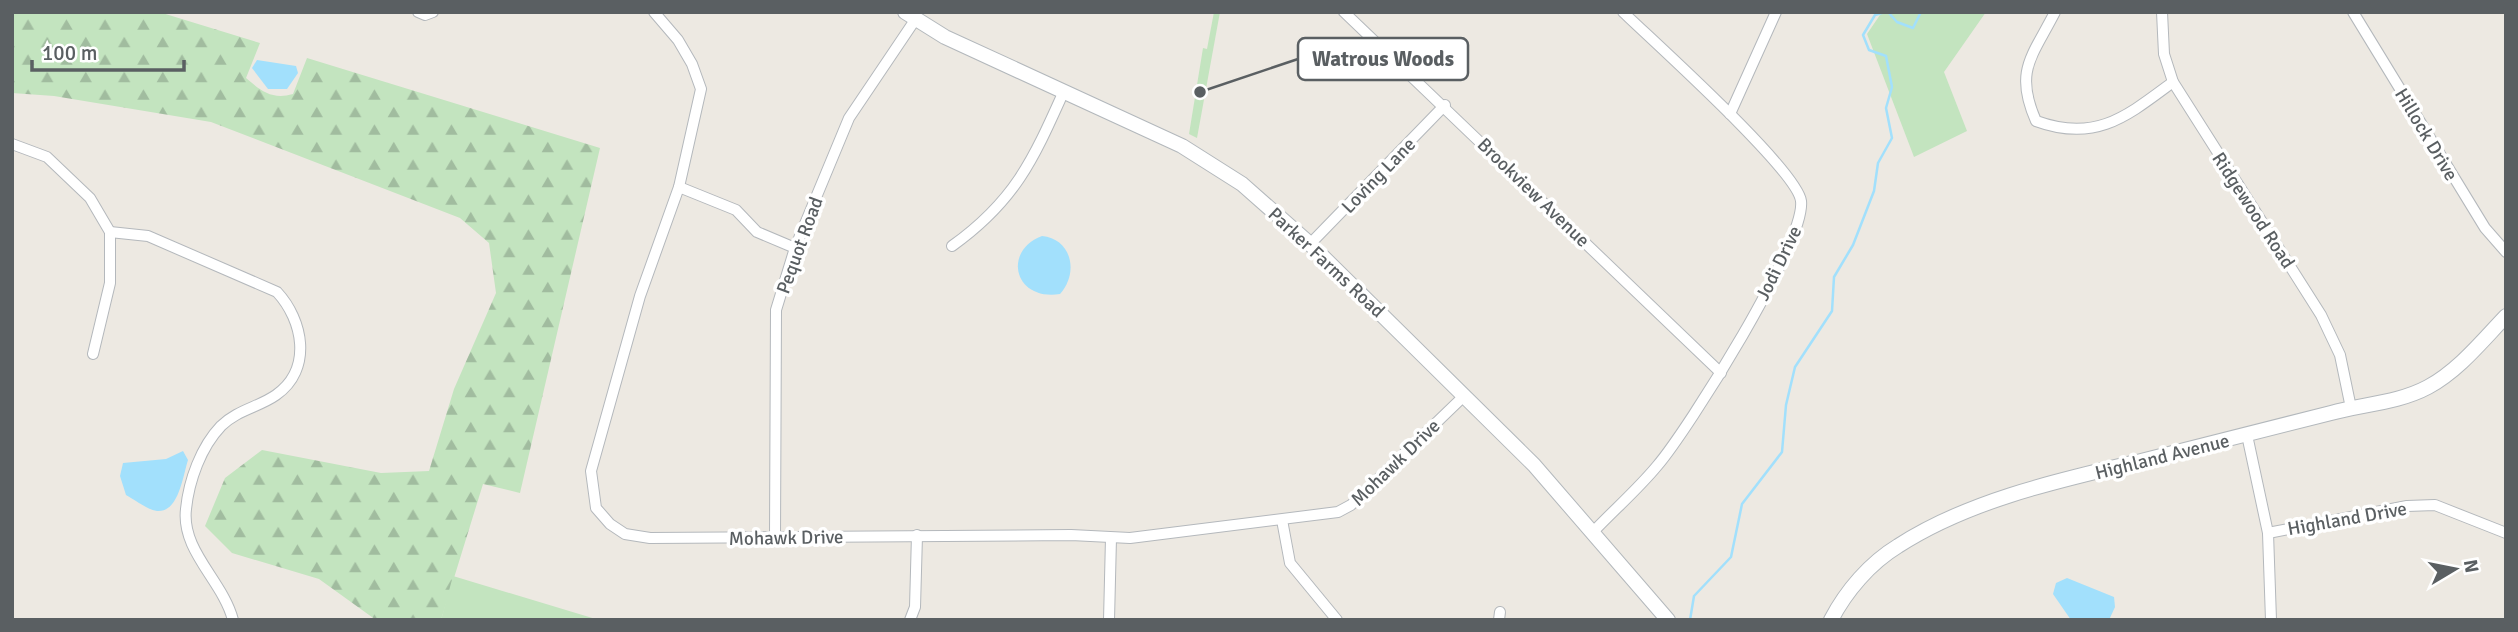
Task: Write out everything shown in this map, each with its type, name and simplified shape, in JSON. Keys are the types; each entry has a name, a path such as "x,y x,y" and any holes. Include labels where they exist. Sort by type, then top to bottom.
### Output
{"street":[{"path":"418,12 425,15 433,12"},
{"name":"Mohawk Drive","path":"654,12 678,40 692,64 701,89 679,187 640,296 591,471 591,490 596,508 610,524 625,534 650,538 917,535 1111,538 1338,512 1351,505 1465,395"},
{"name":"Brookview Avenue","path":"1345,12 1721,373"},
{"name":"Jodi Drive","path":"1594,531 1658,466 1721,373 1788,247 1799,223 1801,200 1792,182 1730,114 1623,12"},
{"path":"1730,114 1776,12"},
{"path":"2054,12 2024,78 2026,98 2036,121 2058,129 2088,129 2123,119 2173,82"},
{"name":"Ridgewood Road","path":"2162,12 2164,54 2173,82 2321,314 2340,355 2351,408"},
{"name":"Hillock Drive","path":"2353,12 2485,228 2506,252"},
{"name":"Parker Farms Road","path":"910,16 1211,162 1262,200 1465,395 1594,531 1668,620"},
{"name":"Pequot Road","path":"775,537 776,310 795,248 849,118 910,16"},
{"path":"952,246 980,226 1008,198 1036,155 1063,91"},
{"name":"Loving Lane","path":"1310,244 1444,105"},
{"path":"12,144 47,157 90,198 110,232 110,283 93,354"},
{"path":"679,187 736,210 757,232 795,248"},
{"path":"110,232 125,231 148,236 277,292 289,305 300,328 299,357 294,373 274,396 238,412 209,441 199,460 186,509 191,544 228,603 233,620"},
{"name":"Highland Avenue","path":"1831,620 1872,566 1900,544 1931,527 2040,487 2351,408 2402,398 2429,386 2455,369 2506,316"},
{"name":"Highland Drive","path":"2247,435 2268,533 2271,620"},
{"name":"Highland Drive","path":"2268,533 2407,506 2435,505 2506,533"},
{"path":"1282,520 1290,563 1337,620"},
{"path":"910,620 915,607 917,535"},
{"path":"1109,620 1111,538"}],"green space":[{"path":"12,12 159,12 260,43 246,78 273,95 293,94 307,58 600,148 520,493 483,484 441,620 376,620 319,579 232,553 205,526 225,478 262,450 381,473 429,471 454,389 496,293 489,243 460,218 211,122 54,96 12,93"},
{"path":"1214,12 1220,12 1197,138 1189,134 1203,48 1207,49"},
{"path":"1882,12 1986,12 1944,72 1967,131 1914,157 1867,34"},
{"path":"453,576 599,620 441,620"}],"water":[{"path":"257,60 296,66 298,73 287,89 268,89 252,68"},
{"path":"1042,236 1060,243 1069,258 1069,276 1060,294 1044,294 1032,290 1023,282 1019,273 1018,262 1022,252"},
{"path":"183,451 188,460 179,492 170,506 164,510 153,510 126,495 120,476 123,463 166,459"},
{"path":"2067,578 2114,597 2115,607 2109,620 2071,620 2053,594 2056,583"}],"waterway":[{"path":"1690,620 1694,596 1731,557 1742,504 1782,452 1786,405 1795,367 1832,311 1834,277 1853,245 1874,191 1878,163 1892,138 1886,108 1892,87 1886,56 1869,50 1863,35 1875,15 1885,12"},
{"path":"1888,12 1897,22 1913,28 1921,12"}],"place":[{"name":"Watrous Woods","path":"1200,92"}]}
